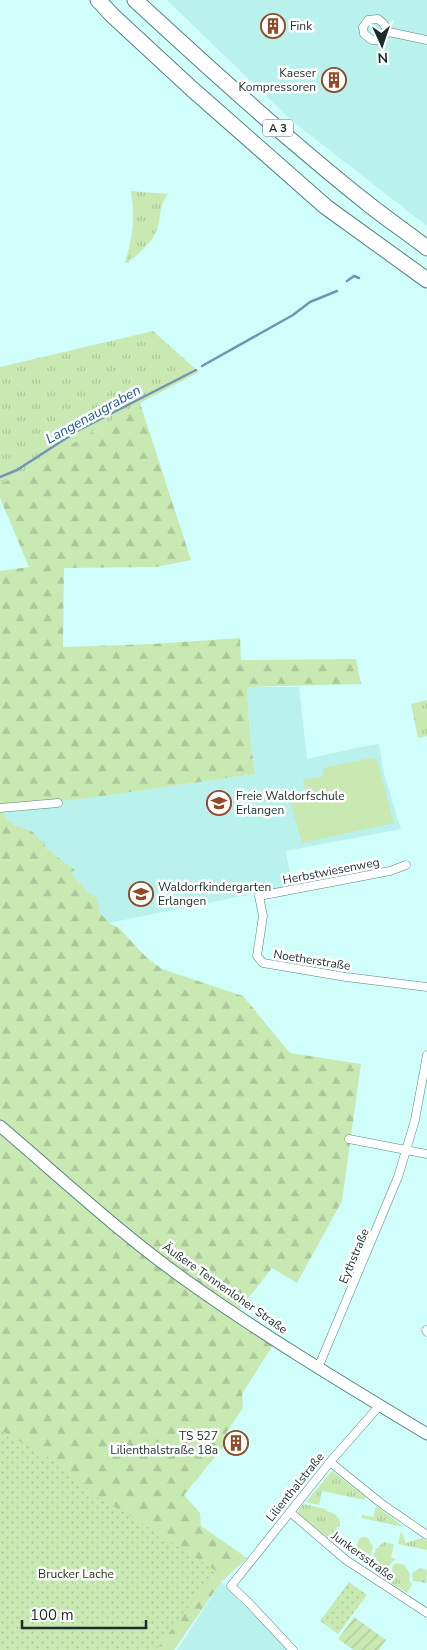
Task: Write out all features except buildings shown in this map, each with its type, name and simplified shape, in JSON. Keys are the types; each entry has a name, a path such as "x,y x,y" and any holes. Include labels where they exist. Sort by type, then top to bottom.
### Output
{"highway":[{"name":"A 3","path":"98,0 192,89 318,201 427,280"},
{"name":"A 3","path":"135,0 212,71 327,171 427,248"}],"street":[{"path":"389,32 427,40"},
{"path":"0,808 58,803"},
{"name":"Herbstwiesenweg","path":"259,896 390,871 406,864"},
{"name":"Noetherstraße","path":"259,896 263,916 257,956 263,963 346,977 427,987"},
{"name":"Eythstraße","path":"318,1368 388,1205 415,1120 427,1055"},
{"name":"Äußere Tennenloher Straße","path":"0,1126 115,1225 186,1280 318,1368 427,1434"},
{"path":"349,1139 427,1154"},
{"name":"Lilienthalstraße","path":"293,1650 249,1602 231,1586 330,1462 380,1405"},
{"path":"330,1462 382,1504 427,1535"},
{"name":"Junkersstraße","path":"290,1512 346,1560 427,1613"}],"shaded area":[{"path":"167,0 427,0 427,226 292,121"},
{"name":"Freie Waldorfschule Erlangen","path":"247,687 299,687 307,759 379,744 384,774 401,829 286,851 292,886 109,923 0,815 0,808 89,798 255,774 250,738"},
{"path":"221,1582 289,1650 177,1650"}],"green space":[{"path":"131,191 168,194 163,203 153,238 128,263 125,263 132,227"},
{"path":"153,331 199,372 140,403 26,472 0,484 0,367"},
{"path":"140,403 191,560 156,567 64,568 63,647 152,644 240,638 241,660 356,659 361,684 247,687 250,738 255,774 89,798 0,808 0,571 29,567 0,498 0,484 26,472"},
{"path":"427,700 427,736 418,738 411,704"},
{"path":"371,758 377,760 394,823 302,843 289,798 306,793 303,780 324,776 323,768"},
{"path":"0,809 12,823 32,832 40,841 45,841 45,848 75,870 71,874 90,894 96,896 100,913 109,923 119,928 146,957 162,969 243,996 290,1053 361,1064 342,1201 297,1283 272,1268 239,1310 273,1345 242,1394 243,1408 226,1433 231,1437 184,1495 200,1513 201,1526 247,1558 221,1582 174,1650 0,1650"},
{"name":"Brucker Lache","path":"0,1430 46,1456 77,1478 96,1497 128,1514 216,1571 156,1650 0,1650"},
{"path":"332,1471 366,1497 364,1500 322,1491 319,1505 306,1502"},
{"path":"303,1504 325,1509 337,1516 340,1521 340,1527 337,1527 333,1542 299,1514 298,1511"},
{"path":"376,1506 404,1527 361,1518 362,1515 373,1517"},
{"path":"401,1531 406,1543 422,1538 427,1541 427,1550 398,1544"},
{"path":"362,1537 368,1538 373,1547 369,1559 360,1552 356,1558 353,1557 359,1539"},
{"path":"384,1542 394,1544 391,1558 396,1559 390,1564 388,1572 372,1560 376,1549"},
{"path":"397,1563 404,1565 410,1574 409,1580 412,1585 407,1593 389,1582 393,1565"},
{"path":"420,1568 427,1570 426,1583 413,1581 412,1573"},
{"path":"349,1582 367,1595 338,1634 320,1621"},
{"path":"354,1617 386,1640 379,1650 354,1650 338,1639"}],"waterway":[{"name":"Langenaugraben","path":"347,281 354,276 359,278"},
{"name":"Langenaugraben","path":"202,366 293,315 310,302 337,291"},
{"name":"Langenaugraben","path":"0,477 17,470 79,430 196,370"}],"place":[{"name":"Fink","path":"273,26"},
{"name":"Kaeser Kompressoren","path":"334,80"},
{"name":"Freie Waldorfschule Erlangen","path":"219,803"},
{"name":"Waldorfkindergarten Erlangen","path":"141,894"},
{"name":"TS 527 Lilienthalstraße 18a","path":"236,1443"}]}
